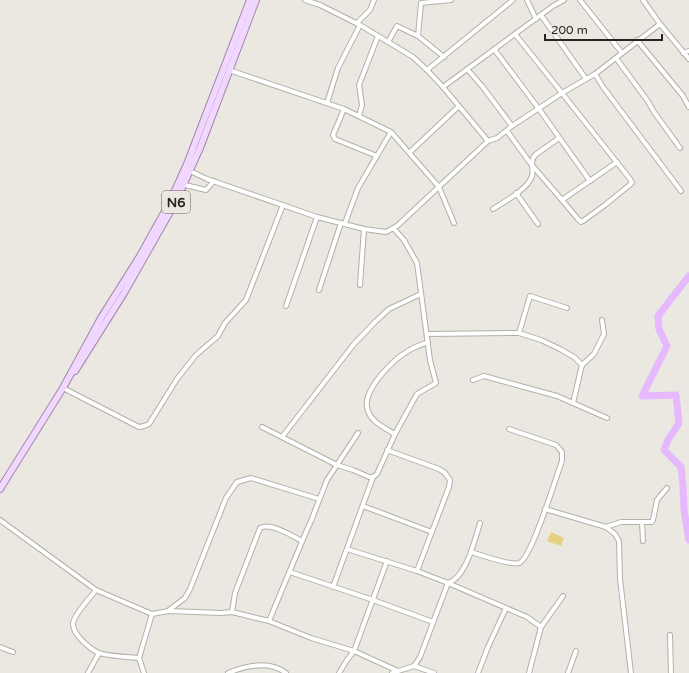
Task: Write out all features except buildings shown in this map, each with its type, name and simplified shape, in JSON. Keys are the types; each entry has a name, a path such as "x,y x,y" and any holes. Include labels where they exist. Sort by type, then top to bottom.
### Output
{"main road":[{"name":"N6","path":"0,489 123,296 155,241 181,185 250,0"},
{"name":"N6","path":"181,185 190,171 256,0"}],"street":[{"path":"305,0 320,5 358,24 413,57 443,86 488,141"},
{"path":"327,103 338,68 358,24 370,10 374,0"},
{"path":"418,36 421,1 451,0"},
{"path":"427,70 513,0"},
{"path":"527,0 536,19"},
{"path":"443,86 564,0"},
{"path":"580,0 622,53"},
{"path":"643,0 660,24 689,59"},
{"path":"541,15 586,79"},
{"path":"190,171 214,181 317,217 364,229 386,232 394,229 488,141 493,140 562,93 595,74 637,40 660,24"},
{"path":"388,42 397,26 418,36 444,57"},
{"path":"506,131 531,164 581,222 632,183 632,181 515,34"},
{"path":"359,116 362,105 359,85 378,36"},
{"path":"637,40 683,96 689,107"},
{"path":"494,49 540,109 590,181"},
{"path":"683,53 689,51"},
{"path":"616,58 680,148"},
{"path":"467,69 482,86 512,126"},
{"path":"229,70 344,109 392,132 439,187 454,223"},
{"path":"595,74 603,87 681,191"},
{"path":"410,152 459,106"},
{"path":"344,109 333,135 336,140 377,156"},
{"path":"319,290 343,223 358,188 392,132"},
{"path":"493,209 516,194 530,180 532,173 532,158 559,138"},
{"path":"562,200 617,162"},
{"path":"181,185 206,190 214,181"},
{"path":"516,194 538,224"},
{"path":"63,388 139,427 149,424 177,379 196,355 218,336 225,323 246,300 283,205"},
{"path":"286,306 317,217"},
{"path":"360,285 364,229"},
{"path":"333,586 373,477 376,474 395,434 417,394 436,383 428,342 418,264 404,240 394,229"},
{"path":"282,437 354,344 375,322 389,309 421,294"},
{"path":"519,333 530,296 567,308"},
{"path":"573,402 582,365 594,354 604,334 602,320"},
{"path":"428,334 519,333 541,340 560,349 574,357 582,365"},
{"path":"395,434 374,421 367,407 367,397 380,376 400,357 409,350 428,342"},
{"path":"473,380 484,376 557,396 607,418"},
{"path":"262,427 337,464 369,477 373,477"},
{"path":"471,552 510,563 521,563 527,556 562,461 562,452 556,445 509,429"},
{"path":"269,622 311,521 326,480 358,433"},
{"path":"387,450 439,469 449,476 450,480 449,487 417,571"},
{"path":"169,610 185,598 190,589 226,498 237,482 251,478 319,499"},
{"path":"606,527 621,522 652,522 657,500 667,488"},
{"path":"363,506 432,532"},
{"path":"545,509 606,527 615,534 619,541 620,579 631,673"},
{"path":"0,520 96,590 152,614 169,610 221,613 232,612 269,622 311,638 354,651 398,671"},
{"path":"642,522 643,541"},
{"path":"414,666 420,657 448,583 458,578 471,552 480,523"},
{"path":"232,612 235,594 260,528 270,526 302,541"},
{"path":"347,549 417,571 448,583 527,617 541,627"},
{"path":"339,673 354,651 387,562"},
{"path":"290,572 433,622"},
{"path":"96,590 78,614 73,624 75,633 99,653 139,658"},
{"path":"529,673 541,627 564,596"},
{"path":"478,673 488,646 506,608"},
{"path":"144,673 139,658 152,614"},
{"path":"670,635 671,673"},
{"path":"0,648 13,652"},
{"path":"568,673 576,651"},
{"path":"88,673 99,653"},
{"path":"228,673 246,667 256,666 270,666 286,673"},
{"path":"392,673 414,666 434,673"}],"shaded area":[{"path":"551,532 564,538 561,546 547,541"}],"waterway":[{"path":"689,276 658,316 659,329 667,346 642,396 676,395 679,423 668,440 664,450 681,467 684,510 689,540"}]}
